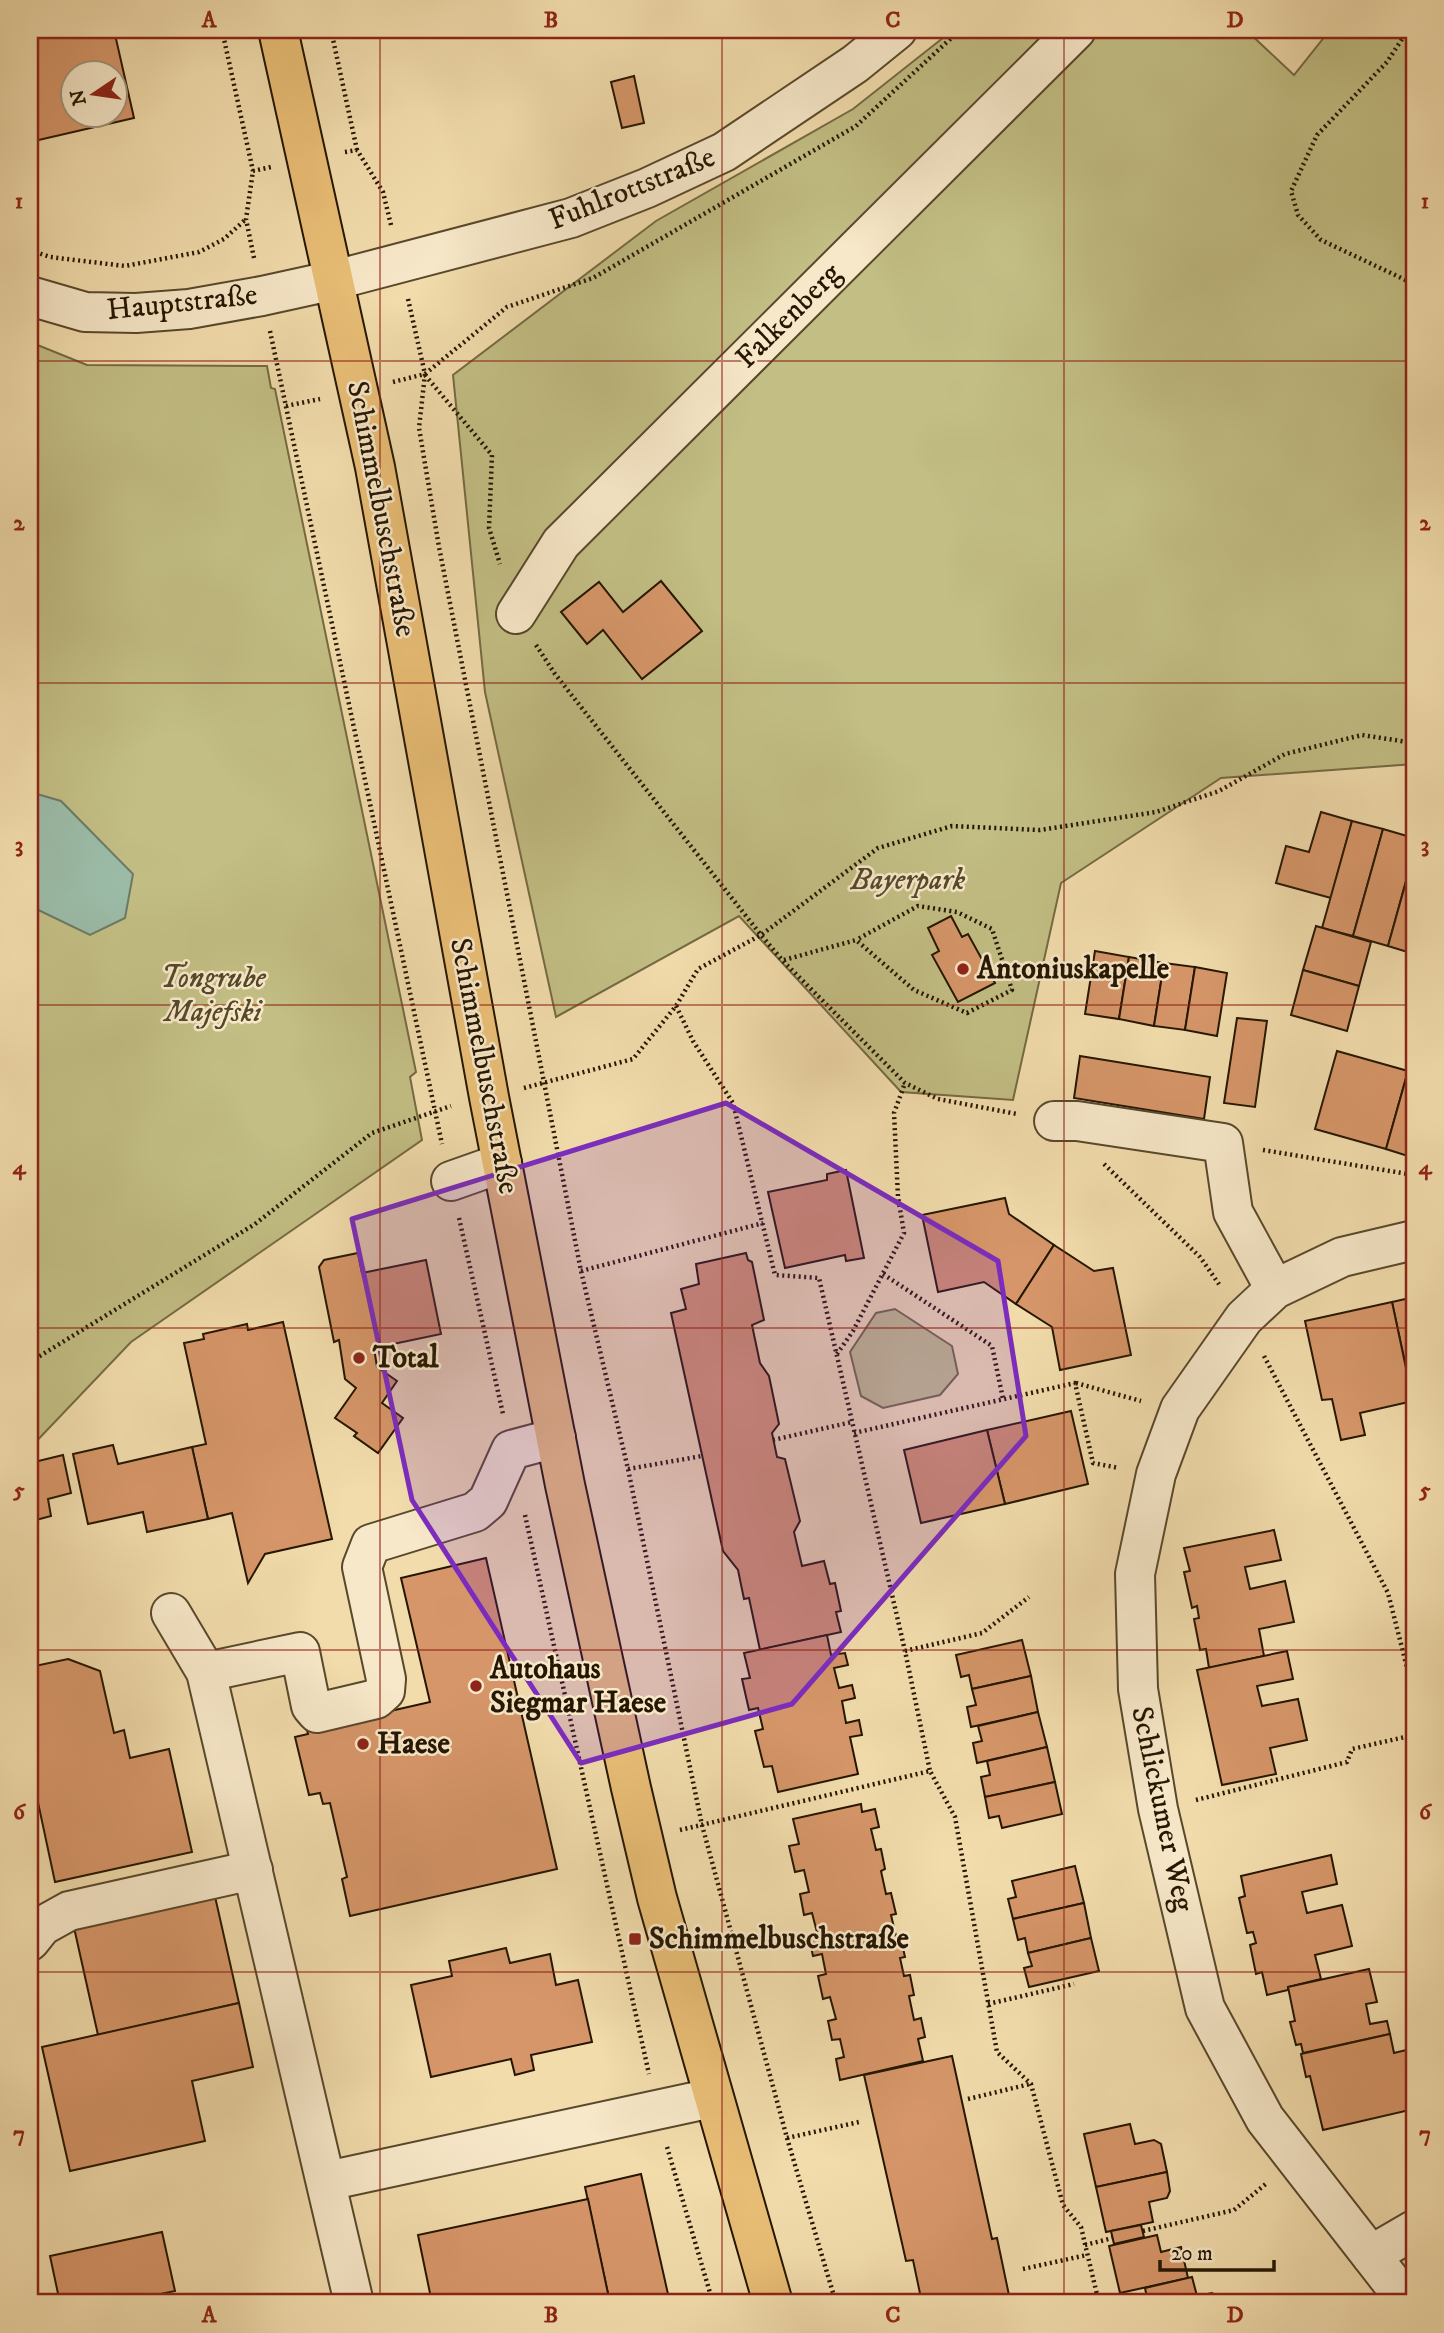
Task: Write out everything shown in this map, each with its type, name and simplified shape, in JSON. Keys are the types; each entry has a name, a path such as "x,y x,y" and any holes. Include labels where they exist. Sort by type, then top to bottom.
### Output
{"main road":[{"name":"Schimmelbuschstraße","path":"278,30 359,391 488,1097 556,1438 642,1839 712,2098 774,2303"}],"street":[{"name":"Fuhlrottstraße","path":"335,280 570,218 647,188 724,152 855,64 897,30"},
{"name":"Falkenberg","path":"516,614 561,543 1076,30"},
{"name":"Hauptstraße","path":"30,296 85,312 136,313 189,309 335,280"},
{"path":"1054,1121 1077,1121 1223,1143 1233,1212 1275,1289"},
{"path":"451,1181 502,1163"},
{"name":"Schlickumer Weg","path":"1408,2303 1265,2119 1205,2008 1158,1809 1138,1689 1135,1574 1156,1474 1180,1409 1244,1318 1275,1289 1342,1257 1414,1240"},
{"path":"206,1672 300,1652 311,1706 317,1713 376,1699 385,1691 386,1679 362,1567 371,1544 475,1512 488,1501 511,1450 556,1438"},
{"path":"171,1613 206,1672 354,2303"},
{"path":"30,1941 42,1926 69,1911 253,1870"},
{"path":"327,2181 712,2098"},
{"path":"1371,2255 1414,2230"}],"path":[{"path":"222,30 253,171"},
{"path":"331,30 357,150"},
{"path":"286,406 425,374 507,307 593,278 856,126 960,30"},
{"path":"1408,30 1387,62 1317,135 1291,191 1298,215 1321,240 1414,284"},
{"path":"30,250 50,257 125,266 199,252 224,239 246,219 434,1110 657,2110 713,2303"},
{"path":"425,374 492,455 489,528 516,614 555,674 783,961 905,1083 938,1099 1054,1121"},
{"path":"425,374 419,428 439,547 581,1271 628,1469 702,1825 787,2138 836,2303"},
{"path":"488,1097 633,1059 676,1006 698,969 761,934 878,848 952,826 1040,830 1156,812 1219,792 1285,754 1362,735 1414,743"},
{"path":"783,961 856,940 918,906 957,912 992,929 1012,990 967,1013 914,990 856,940"},
{"path":"676,1006 693,1041 733,1103 775,1275 818,1278 905,1651 930,1771 955,1817 997,2052 1031,2084 1063,2205 1081,2227 1099,2303"},
{"path":"837,1355 904,1233 898,1197 894,1113 905,1083"},
{"path":"30,1362 255,1224 372,1132 434,1110"},
{"path":"1223,1143 1414,1175"},
{"path":"1099,1160 1200,1258 1244,1318 1388,1593 1414,1695"},
{"path":"581,1271 763,1223"},
{"path":"883,1274 992,1346 1003,1399"},
{"path":"1075,1383 1093,1464 1156,1474"},
{"path":"854,1433 1075,1383 1124,1398"},
{"path":"773,1440 852,1422"},
{"path":"628,1469 702,1456"},
{"path":"905,1651 982,1633 1029,1597"},
{"path":"1406,1663 1414,1659"},
{"path":"1158,1809 1347,1762 1352,1749 1414,1735"},
{"path":"642,1839 930,1771"},
{"path":"988,2004 1074,1984"},
{"path":"968,2099 1031,2084"},
{"path":"787,2138 859,2122"},
{"path":"1143,2231 1234,2210"},
{"path":"1085,2245 1113,2238"},
{"path":"1023,2269 1087,2255"},
{"path":"871,2303 903,2296"}],"highlighted area":[{"path":"726,1103 998,1261 1026,1436 792,1704 581,1763 412,1500 352,1219"}],"green space":[{"name":"Bayerpark","path":"953,30 1246,30 1294,75 1330,30 1414,30 1414,764 1221,778 1061,883 1013,1100 901,1092 739,916 556,1017 485,692 453,375 656,221 853,109"},
{"name":"Tongrube Majefski","path":"30,342 87,365 267,366 271,388 275,389 416,1072 410,1077 422,1140 131,1342 30,1448"},
{"path":"895,1309 952,1346 958,1374 940,1395 883,1408 861,1396 850,1352 876,1313"}],"shaded area":[{"path":"30,792 61,801 133,874 125,918 90,935 30,906"}],"building":[{"path":"30,30 114,30 121,60 60,60 60,130 82,130 30,142"},
{"path":"634,76 644,123 622,128 611,82"},
{"path":"130,100 134,118 130,119"},
{"path":"661,581 702,631 642,679 603,630 587,644 561,612 599,582 623,612"},
{"path":"1321,812 1352,821 1331,898 1276,883 1286,846 1309,852"},
{"path":"1352,821 1383,829 1353,936 1322,928"},
{"path":"1383,829 1414,838 1414,852 1388,946 1353,936"},
{"path":"1409,871 1414,872 1414,954 1388,946"},
{"name":"Antoniuskapelle","path":"951,916 962,937 968,934 995,983 958,1002 932,955 939,951 928,928"},
{"path":"1316,926 1371,942 1359,986 1303,970"},
{"path":"1095,951 1129,957 1119,1019 1085,1014"},
{"path":"1129,957 1164,963 1154,1026 1119,1019"},
{"path":"1164,963 1195,967 1185,1030 1154,1026"},
{"path":"1195,967 1227,973 1217,1036 1185,1030"},
{"path":"1303,970 1359,986 1347,1031 1291,1015"},
{"path":"1237,1018 1267,1021 1255,1107 1224,1103"},
{"path":"1337,1051 1408,1071 1386,1149 1315,1129"},
{"path":"1080,1056 1210,1077 1204,1119 1074,1098"},
{"path":"1408,1071 1414,1073 1414,1158 1386,1149"},
{"path":"846,1170 864,1258 846,1261 845,1255 785,1268 768,1192 827,1180 827,1174"},
{"path":"1005,1198 1009,1214 1054,1245 1016,1304 984,1282 938,1292 922,1215"},
{"path":"1054,1245 1094,1271 1113,1268 1131,1355 1060,1370 1052,1327 1016,1304"},
{"name":"Total","path":"358,1253 362,1273 426,1260 441,1334 374,1348 377,1367 397,1381 382,1403 403,1418 378,1453 354,1436 357,1433 335,1418 356,1388 345,1379 339,1340 334,1342 319,1267 324,1260"},
{"path":"746,1253 748,1260 752,1262 764,1320 752,1325 760,1363 769,1376 779,1424 772,1433 777,1457 785,1459 800,1521 794,1532 802,1566 824,1561 830,1584 835,1583 841,1611 836,1612 841,1632 760,1650 749,1598 744,1599 738,1570 723,1551 671,1313 686,1309 681,1289 699,1284 696,1264"},
{"path":"1414,1297 1414,1405 1392,1302"},
{"path":"1392,1302 1413,1401 1360,1413 1365,1435 1341,1440 1332,1399 1322,1400 1305,1321"},
{"path":"283,1322 332,1539 265,1554 248,1583 232,1513 208,1519 192,1447 206,1444 184,1343 204,1339 203,1334 247,1324 248,1330"},
{"path":"1071,1411 1088,1484 1005,1504 987,1430"},
{"path":"987,1430 1005,1504 921,1523 904,1450"},
{"path":"113,1445 118,1464 192,1447 208,1519 147,1532 143,1512 88,1524 73,1454"},
{"path":"63,1455 71,1493 48,1499 51,1516 36,1520 30,1494 30,1463"},
{"path":"1274,1530 1281,1560 1245,1567 1250,1589 1285,1581 1294,1622 1259,1629 1264,1656 1209,1668 1206,1649 1200,1650 1194,1619 1199,1618 1197,1606 1192,1608 1184,1572 1190,1571 1184,1548"},
{"path":"486,1558 557,1869 350,1916 342,1879 347,1877 330,1803 323,1804 320,1793 309,1795 295,1737 308,1734 307,1730 430,1702 401,1578"},
{"path":"827,1635 831,1655 845,1653 848,1665 834,1668 839,1688 852,1685 855,1698 842,1701 846,1723 859,1720 862,1735 850,1737 858,1774 778,1792 772,1766 764,1767 755,1731 763,1729 758,1708 749,1710 742,1679 750,1678 744,1653"},
{"path":"1022,1640 1031,1676 972,1689 969,1675 961,1677 956,1655"},
{"path":"1287,1651 1293,1679 1257,1686 1262,1706 1298,1699 1307,1740 1270,1748 1276,1774 1222,1785 1197,1670"},
{"path":"68,1659 100,1671 114,1733 124,1730 130,1758 169,1749 192,1852 55,1882 30,1765 30,1667"},
{"path":"1031,1676 1038,1712 971,1727 967,1707 976,1705 972,1689"},
{"path":"1038,1712 1047,1747 977,1763 973,1743 982,1741 978,1726"},
{"path":"1047,1747 1055,1782 985,1797 981,1777 990,1775 987,1761"},
{"path":"1055,1782 1062,1814 1002,1828 999,1816 989,1818 985,1797"},
{"path":"861,1804 862,1812 875,1809 879,1827 871,1829 876,1850 881,1849 885,1869 881,1871 886,1894 891,1893 896,1914 891,1915 896,1936 900,1935 905,1957 900,1958 904,1976 910,1975 914,1995 909,1996 914,2020 921,2018 925,2037 918,2039 923,2061 840,2080 836,2059 844,2057 840,2039 832,2040 828,2021 836,2019 830,1997 823,1999 818,1976 826,1974 822,1954 813,1956 809,1938 818,1936 812,1913 804,1915 800,1894 809,1892 804,1870 795,1872 789,1846 799,1844 793,1819"},
{"path":"1331,1855 1337,1884 1302,1892 1307,1913 1342,1905 1352,1946 1315,1955 1321,1979 1267,1995 1262,1972 1256,1974 1250,1945 1256,1943 1253,1932 1247,1933 1239,1898 1245,1896 1241,1876"},
{"path":"1075,1866 1084,1903 1013,1919 1008,1899 1016,1897 1012,1881"},
{"path":"214,1892 239,2003 98,2035 73,1923"},
{"path":"1084,1903 1091,1938 1028,1953 1025,1938 1018,1940 1013,1919"},
{"path":"1091,1938 1099,1971 1029,1987 1024,1968 1032,1966 1028,1953"},
{"path":"506,1948 510,1963 550,1954 556,1985 578,1980 592,2042 531,2055 534,2070 515,2075 511,2059 431,2077 411,1985 452,1976 449,1961"},
{"path":"1369,1969 1377,2002 1366,2004 1370,2024 1387,2021 1390,2034 1303,2053 1301,2044 1296,2045 1290,2022 1295,2021 1288,1987"},
{"path":"239,2003 253,2067 192,2081 205,2141 70,2171 42,2047"},
{"path":"1390,2034 1394,2053 1406,2050 1414,2056 1414,2109 1323,2130 1310,2076 1306,2077 1301,2054"},
{"path":"952,2056 992,2239 997,2238 1010,2300 1023,2297 1025,2303 922,2303 913,2260 906,2261 864,2075"},
{"path":"1130,2124 1135,2144 1154,2140 1161,2144 1167,2172 1096,2187 1084,2134"},
{"path":"1167,2172 1170,2191 1167,2198 1149,2202 1153,2222 1106,2232 1096,2187"},
{"path":"641,2174 670,2303 610,2303 585,2187"},
{"path":"588,2199 610,2303 432,2303 418,2235"},
{"path":"1141,2225 1144,2237 1114,2244 1111,2231"},
{"path":"162,2232 175,2291 118,2303 60,2303 50,2256"},
{"path":"1157,2235 1161,2252 1181,2247 1188,2278 1120,2293 1109,2246"},
{"path":"1192,2277 1197,2296 1212,2293 1220,2298 1221,2303 1148,2303 1145,2288"}],"place":[{"name":"Antoniuskapelle","path":"963,969"},
{"name":"Total","path":"359,1358"},
{"name":"Autohaus Siegmar Haese","path":"476,1686"},
{"name":"Haese","path":"363,1744"},
{"name":"Schimmelbuschstraße","path":"635,1939"}]}
